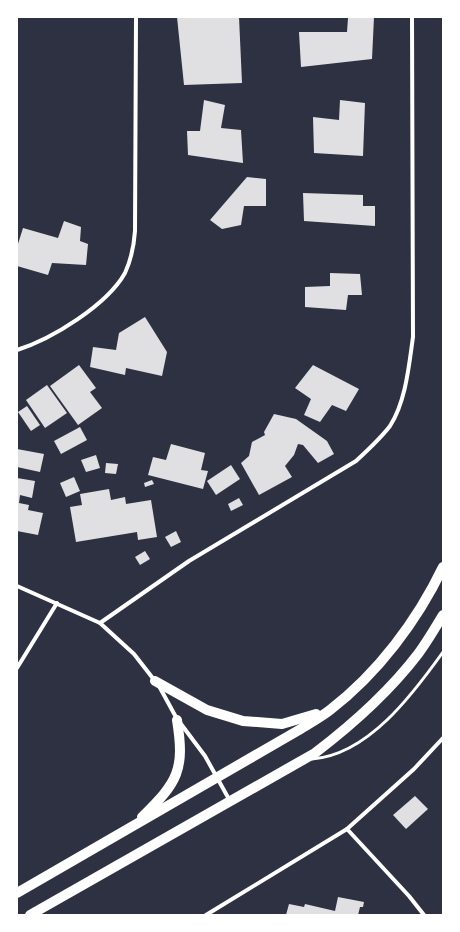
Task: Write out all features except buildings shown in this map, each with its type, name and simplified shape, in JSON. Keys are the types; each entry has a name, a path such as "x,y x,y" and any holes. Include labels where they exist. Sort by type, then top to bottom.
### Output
{"main road":[{"path":"17,893 300,730 330,710 367,677 403,634 435,584 443,567"},
{"path":"30,915 305,760 345,730 383,694 418,654 443,615"},
{"path":"155,681 207,710 242,721 282,724 294,722 330,710"},
{"path":"130,828 161,798 172,785 178,772 181,743 177,720"}],"street":[{"path":"17,350 49,336 93,307 108,295 125,272 129,263 134,242 136,224 136,17"},
{"path":"100,623 189,560 356,461 373,446 390,425 401,401 410,364 414,337 412,17"},
{"path":"17,586 100,623 134,654 155,681 177,720 205,756 230,801"},
{"path":"17,668 57,603"},
{"path":"206,915 346,829 414,769 443,738"},
{"path":"346,829 410,896 424,915"}],"lane":[{"path":"305,760 322,758 346,750 361,741 382,724 443,652"}]}
